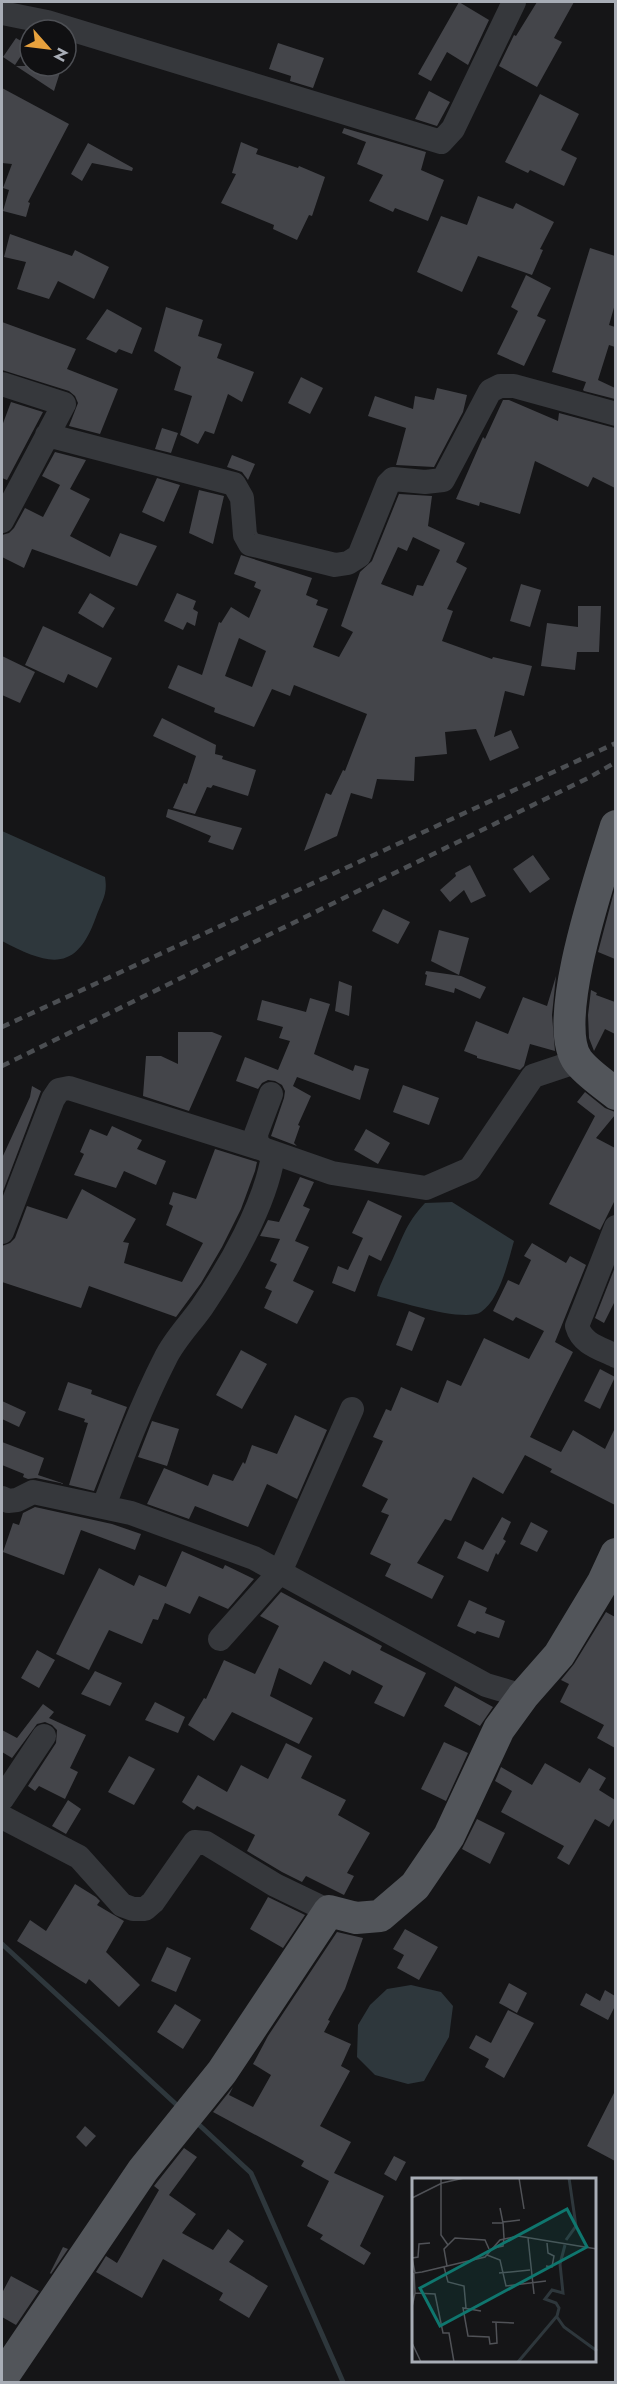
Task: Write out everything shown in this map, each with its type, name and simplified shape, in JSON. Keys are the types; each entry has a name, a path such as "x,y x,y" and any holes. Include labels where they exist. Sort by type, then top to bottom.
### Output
{"main road":[{"path":"615,826 583,935 568,1020 571,1045 578,1061 615,1094"},
{"path":"2,2378 143,2170 222,2072 328,1911 356,1918 380,1916 415,1886 449,1836 499,1729 523,1696 559,1655 603,1582 615,1554"}],"street":[{"path":"2,13 47,22 441,142 453,129 514,2"},
{"path":"2,384 64,404 2,521"},
{"path":"47,435 234,484 242,498 245,535 250,544 335,565 348,563 359,556 388,484 393,478 425,482 442,480 490,391 500,386 514,386 615,414"},
{"path":"2,1232 44,1120 59,1090 69,1088 332,1173 426,1188 470,1169 533,1076 578,1061"},
{"path":"104,1506 165,1357 223,1274 260,1203 273,1156 257,1144 256,1134 271,1094"},
{"path":"615,1227 577,1326 580,1335 588,1343 615,1356"},
{"path":"220,1639 280,1572 352,1409"},
{"path":"2,1498 8,1501 17,1500 33,1492 104,1506 131,1513 254,1558 486,1685 523,1696"},
{"path":"2,1799 44,1736"},
{"path":"2,1817 79,1857 122,1905 133,1909 145,1909 153,1902 195,1842 206,1843 275,1885 328,1911"}],"shaded area":[{"path":"2,831 105,877 104,897 88,935 70,956 47,959 2,941"},
{"path":"452,1202 514,1241 502,1280 488,1306 473,1315 461,1315 430,1310 377,1296 404,1232 418,1211 425,1203"},
{"path":"411,1985 441,1992 453,2006 449,2037 424,2081 408,2084 375,2075 357,2057 358,2025 370,2005 387,1989"}],"building":[{"path":"459,2 489,20 468,65 447,52 431,81 418,74"},
{"path":"537,2 574,2 554,38 562,42 537,87 499,66 514,35 516,36"},
{"path":"16,38 18,39 18,60 15,65 3,57"},
{"path":"278,43 324,58 313,88 290,81 291,76 269,69"},
{"path":"34,78 58,78 54,91"},
{"path":"2,88 69,124 28,202 30,203 26,217 3,211 9,190 3,188 12,164 2,163"},
{"path":"429,91 450,102 437,126 415,119"},
{"path":"540,94 579,114 561,150 577,158 564,186 530,170 528,173 505,162"},
{"path":"344,128 426,152 421,170 444,180 428,221 395,208 393,212 369,201 383,175 357,164 366,142 342,133"},
{"path":"241,142 258,149 256,154 298,168 299,166 325,177 312,216 309,215 297,240 273,229 274,225 221,203 236,174 232,173"},
{"path":"88,143 133,168 132,171 92,163 82,181 71,174"},
{"path":"478,196 513,209 516,203 554,222 540,249 543,250 532,275 478,256 462,292 417,272 441,216 467,225"},
{"path":"10,234 72,256 75,250 109,267 94,299 58,281 49,299 17,289 26,262 4,257"},
{"path":"590,248 615,256 615,304 609,325 615,327 615,347 609,345 598,380 615,388 615,399 584,391 586,382 552,372"},
{"path":"526,275 551,288 537,316 546,320 524,366 497,354 518,311 511,307"},
{"path":"166,307 203,320 198,336 222,344 217,358 254,372 242,402 228,394 214,434 205,431 198,444 180,435 192,396 174,390 181,367 154,351"},
{"path":"107,309 142,328 132,354 119,349 116,353 86,339"},
{"path":"2,322 76,349 67,369 118,389 100,434 69,426 78,403 69,391 2,370"},
{"path":"301,377 323,388 310,414 288,403"},
{"path":"437,388 467,395 463,412 434,467 396,465 406,428 368,416 375,396 413,409 415,396 434,400"},
{"path":"503,400 509,400 558,421 559,413 615,428 615,488 593,477 588,487 535,461 520,514 480,502 479,506 456,499 483,437 485,439"},
{"path":"11,402 43,412 7,480 2,478 2,426"},
{"path":"162,428 178,433 171,453 155,449"},
{"path":"55,452 86,460 70,489 90,499 70,536 110,557 120,533 157,546 137,586 32,549 24,568 2,557 2,535 14,528 25,508 43,517 60,485 42,476"},
{"path":"232,455 255,464 248,480 242,472 227,467"},
{"path":"157,478 180,485 164,522 142,512"},
{"path":"199,490 224,496 213,544 189,533"},
{"path":"399,494 432,496 428,526 465,543 456,562 467,568 447,609 453,611 442,641 492,659 493,657 532,666 524,696 505,691 494,737 511,730 519,748 490,761 476,729 445,732 447,754 415,757 414,781 377,779 372,799 351,793 337,836 304,851 326,793 331,795 343,770 345,771 367,714 294,685 290,696 272,689 254,727 214,712 215,708 168,688 178,665 202,675 219,622 221,623 231,607 249,618 261,590 254,587 256,582 234,574 241,555 312,578 306,595 318,600 316,605 328,609 313,647 339,657 353,632 341,626 360,572 372,561","holes":["413,537 440,550 423,586 417,585 413,596 381,584 398,547 407,551","239,638 266,651 252,687 225,676"]},
{"path":"521,584 541,590 530,627 510,621"},
{"path":"90,593 115,608 103,628 78,613"},
{"path":"177,593 196,601 193,609 198,612 195,626 187,622 183,630 164,621"},
{"path":"578,606 601,606 599,652 577,652 575,670 541,666 547,623 578,627"},
{"path":"43,626 112,658 97,688 68,674 64,683 25,665"},
{"path":"2,656 35,672 20,703 2,695"},
{"path":"162,718 216,745 215,754 223,756 222,759 256,770 248,796 213,785 211,788 207,787 195,814 173,808 184,783 187,784 196,756 153,736"},
{"path":"168,809 242,828 233,850 208,842 211,836 166,817"},
{"path":"533,855 550,879 530,893 513,869"},
{"path":"470,865 486,896 471,903 464,890 450,902 440,890 456,876 455,873"},
{"path":"615,888 615,959 598,952"},
{"path":"383,909 410,922 398,944 372,931"},
{"path":"439,930 469,938 459,975 431,961"},
{"path":"426,971 461,976 486,987 480,999 455,988 454,993 425,985"},
{"path":"556,976 552,1015 555,1051 530,1044 524,1066 520,1070 477,1058 464,1051 476,1021 508,1034 523,997 547,1006"},
{"path":"339,981 352,986 349,1016 335,1011"},
{"path":"591,990 597,993 596,995 615,1002 615,1034 605,1029 594,1051 589,1038 588,1015"},
{"path":"310,998 330,1004 314,1054 353,1071 355,1065 369,1069 360,1100 297,1077 293,1086 311,1096 298,1125 300,1126 294,1143 297,1146 271,1136 284,1098 285,1091 282,1085 268,1080 258,1089 236,1081 245,1057 278,1070 290,1041 279,1038 283,1027 257,1020 262,1000 306,1012"},
{"path":"178,1032 212,1032 222,1036 189,1111 143,1096 146,1056 161,1056 178,1064"},
{"path":"403,1085 439,1098 429,1125 393,1112"},
{"path":"32,1086 41,1091 2,1194 2,1158 30,1097"},
{"path":"585,1092 605,1108 615,1112 596,1138 615,1148 615,1200 600,1230 549,1204 595,1116 577,1102"},
{"path":"112,1126 142,1140 137,1149 166,1161 156,1185 124,1171 116,1188 74,1175 84,1154 80,1152 90,1129 107,1136"},
{"path":"366,1129 390,1143 378,1164 354,1150"},
{"path":"215,1149 257,1162 255,1171 241,1209 222,1247 201,1283 176,1317 89,1286 81,1308 2,1282 2,1246 15,1238 27,1206 67,1219 82,1189 136,1219 123,1242 129,1243 124,1263 182,1282 203,1243 166,1225 173,1206 169,1204 173,1192 196,1199"},
{"path":"300,1177 314,1182 303,1206 310,1209 295,1241 309,1247 293,1281 314,1291 297,1324 264,1308 272,1291 265,1288 277,1264 270,1261 280,1239 260,1236 268,1220 279,1222"},
{"path":"368,1200 402,1216 381,1261 369,1255 355,1292 332,1283 338,1266 348,1270 363,1238 352,1233"},
{"path":"532,1243 566,1263 570,1256 586,1265 555,1342 573,1352 530,1437 561,1452 573,1430 605,1449 615,1428 615,1505 550,1472 552,1469 525,1455 503,1494 473,1477 451,1521 445,1519 417,1563 444,1576 432,1599 385,1576 391,1564 370,1554 389,1515 381,1512 388,1499 362,1486 383,1441 373,1437 386,1409 391,1411 401,1387 438,1403 447,1380 461,1386 484,1338 529,1359 544,1331 516,1317 513,1321 493,1311 508,1280 519,1285 531,1260 524,1256"},
{"path":"615,1267 615,1301 604,1323 595,1318"},
{"path":"409,1311 425,1318 412,1351 396,1345"},
{"path":"241,1350 267,1364 242,1409 216,1395"},
{"path":"600,1369 615,1377 600,1409 584,1401"},
{"path":"68,1382 92,1390 91,1394 127,1407 94,1491 69,1485 88,1423 84,1422 85,1419 58,1410"},
{"path":"2,1401 26,1412 19,1427 2,1419"},
{"path":"295,1415 327,1430 297,1499 267,1484 248,1527 195,1506 189,1519 147,1504 164,1468 208,1486 213,1474 233,1481 243,1462 245,1464 252,1445 277,1454"},
{"path":"152,1421 179,1429 167,1466 138,1457"},
{"path":"2,1442 44,1458 38,1475 65,1484 36,1478 28,1479 23,1477 24,1474 2,1465"},
{"path":"35,1507 112,1524 141,1534 135,1550 81,1530 64,1575 3,1552 13,1523 19,1525 23,1513"},
{"path":"502,1517 511,1522 503,1539 506,1541 498,1555 496,1553 488,1572 457,1558 465,1541 483,1550"},
{"path":"531,1522 548,1531 537,1552 520,1544"},
{"path":"182,1551 223,1569 225,1565 254,1579 228,1609 199,1596 190,1614 165,1603 158,1620 153,1619 142,1644 109,1630 89,1670 56,1654 99,1568 134,1586 139,1575 166,1587"},
{"path":"281,1592 382,1646 380,1650 426,1673 404,1717 374,1703 383,1686 352,1670 350,1675 324,1661 311,1685 279,1668 270,1696 313,1718 299,1744 232,1712 214,1741 188,1725 204,1698 206,1699 224,1660 255,1674 279,1626 260,1616"},
{"path":"469,1600 487,1608 485,1613 505,1621 499,1638 477,1631 475,1634 457,1626"},
{"path":"606,1612 615,1617 615,1748 597,1738 604,1725 560,1702 569,1684 561,1680 574,1664"},
{"path":"37,1650 55,1660 39,1688 21,1678"},
{"path":"95,1671 122,1683 110,1706 81,1694"},
{"path":"455,1686 493,1707 480,1726 444,1706"},
{"path":"155,1702 185,1717 178,1733 145,1720"},
{"path":"43,1704 54,1712 49,1718 86,1735 70,1768 78,1772 65,1799 39,1786 35,1791 28,1786 56,1743 57,1730 52,1725 45,1722 37,1724 12,1758 2,1752 2,1730 17,1738"},
{"path":"444,1742 468,1753 446,1801 421,1789"},
{"path":"286,1743 312,1756 301,1778 346,1800 338,1815 370,1833 347,1873 354,1876 344,1895 306,1876 302,1882 282,1872 247,1851 255,1835 197,1806 194,1810 182,1802 198,1775 227,1792 241,1765 268,1779"},
{"path":"129,1756 155,1769 134,1805 108,1792"},
{"path":"545,1763 580,1783 589,1768 606,1778 599,1790 615,1800 615,1817 609,1827 595,1819 569,1865 557,1858 564,1846 501,1812 512,1791 495,1781 501,1767 532,1785"},
{"path":"68,1800 81,1809 66,1834 52,1826"},
{"path":"477,1819 505,1833 490,1864 462,1849"},
{"path":"75,1884 96,1897 100,1901 97,1905 124,1921 106,1952 140,1985 119,2007 89,1979 86,1984 17,1941 30,1920 46,1931"},
{"path":"268,1897 305,1915 283,1948 250,1929"},
{"path":"405,1929 438,1947 419,1980 397,1968 404,1955 393,1949"},
{"path":"337,1932 363,1938 345,1989 324,2032 351,2044 341,2066 350,2071 320,2126 351,2142 334,2173 384,2196 360,2246 371,2253 364,2265 320,2239 323,2235 307,2226 329,2181 301,2166 304,2161 213,2112 233,2087 229,2095 253,2107 271,2075 253,2064 268,2036"},
{"path":"167,1947 191,1958 176,1992 151,1981"},
{"path":"509,1983 527,1993 517,2013 499,2003"},
{"path":"605,1990 615,1996 615,2006 608,2020 580,2005 586,1993 600,2001"},
{"path":"175,2004 201,2020 183,2049 157,2032"},
{"path":"508,2010 534,2023 504,2078 485,2067 489,2059 469,2048 476,2035 491,2043"},
{"path":"615,2091 615,2161 587,2146"},
{"path":"85,2126 96,2136 86,2147 76,2137"},
{"path":"184,2148 197,2157 169,2195 196,2214 182,2233 213,2250 228,2229 244,2241 229,2262 268,2286 249,2318 219,2300 223,2293 163,2259 142,2298 96,2272 106,2256 117,2263 159,2190 154,2186"},
{"path":"394,2156 406,2162 396,2181 384,2174"},
{"path":"63,2247 68,2249 51,2274 50,2273"},
{"path":"11,2276 39,2291 16,2325 2,2317 2,2293"}],"waterway":[{"path":"2,1944 179,2107"},
{"path":"195,2121 251,2173 343,2382"}],"railway":[{"path":"2,1027 616,743"},
{"path":"2,1066 590,777 616,762"}]}
